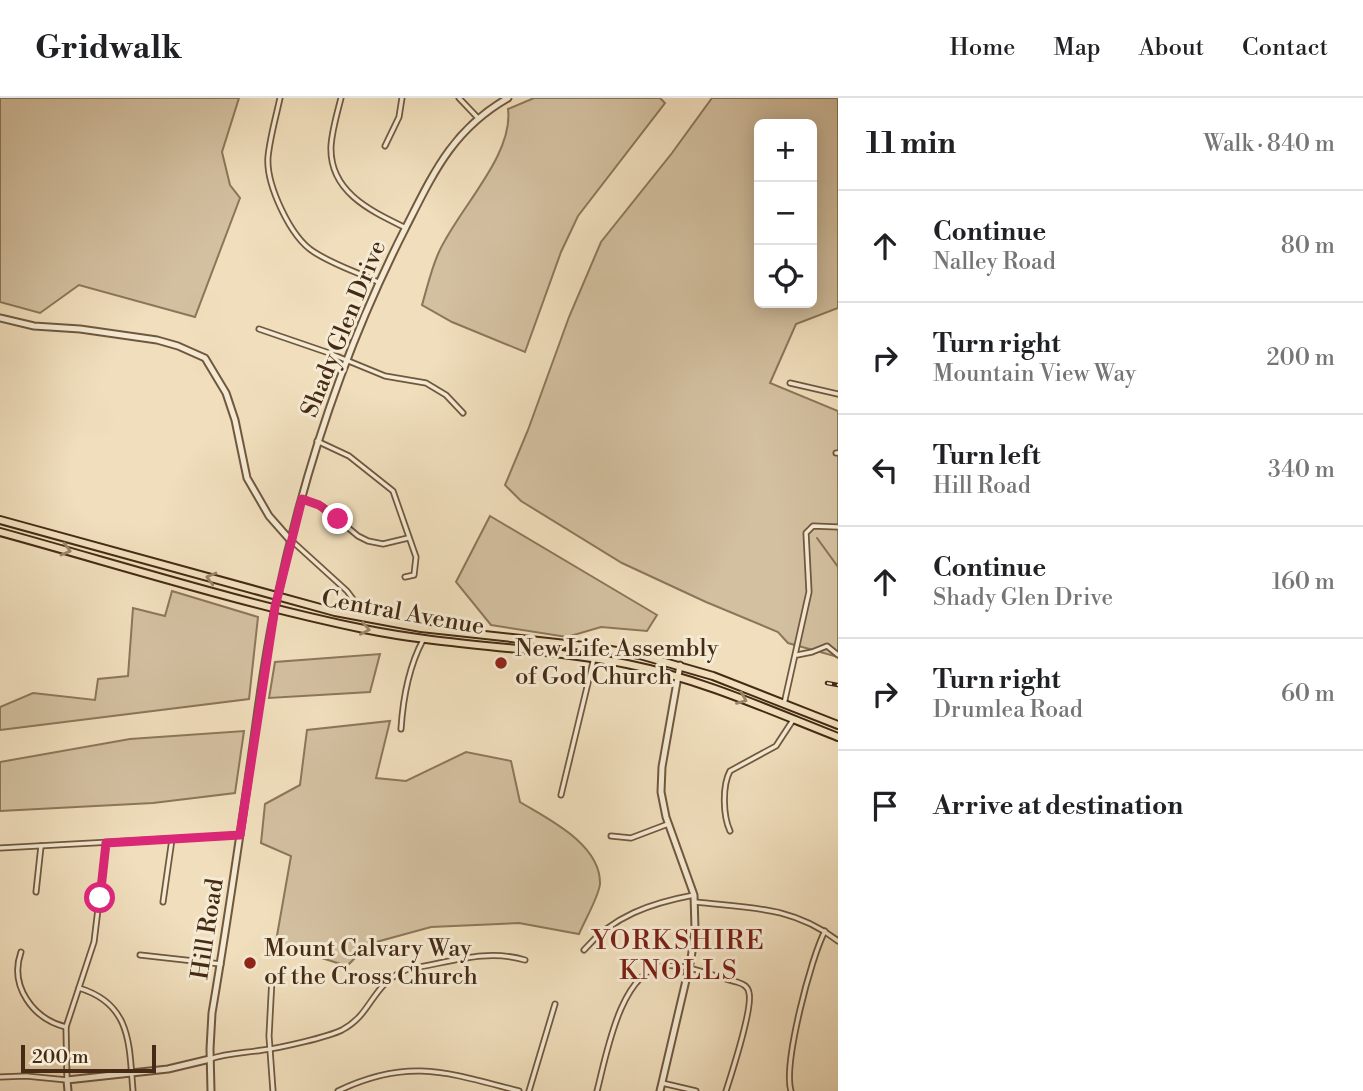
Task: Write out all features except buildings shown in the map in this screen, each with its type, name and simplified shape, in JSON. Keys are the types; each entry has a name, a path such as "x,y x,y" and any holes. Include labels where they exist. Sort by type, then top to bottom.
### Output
{"main road":[{"name":"Central Avenue","path":"0,520 323,609 421,628 593,647 680,665 731,682 838,725"},
{"name":"Central Avenue","path":"0,532 355,627 423,640 594,658 678,677 838,737"}],"street":[{"path":"280,98 268,168 273,187 292,229 313,252 379,282"},
{"path":"341,98 331,146 331,160 336,175 360,204 406,228"},
{"path":"385,146 399,117 402,98"},
{"path":"459,98 478,118"},
{"name":"Shady Glen Drive","path":"275,607 317,441 379,282 443,157 478,118 508,98"},
{"path":"0,318 34,326 80,329 158,340 205,358 226,393 235,420 247,478 269,516 291,541 347,591 356,603"},
{"path":"259,329 385,376 433,386 451,399 463,413"},
{"path":"790,383 838,394"},
{"path":"317,441 338,449 391,488 416,566 414,575 405,577"},
{"path":"302,499 322,506 368,541 383,544 408,537"},
{"path":"784,704 809,592 806,534 813,526 838,527"},
{"name":"Hill Road","path":"211,1091 211,1026 275,607"},
{"path":"401,729 409,676 416,652 423,640"},
{"path":"797,655 827,646 838,655"},
{"path":"561,795 594,658"},
{"path":"660,1091 694,939 694,898 661,796 661,776 680,665"},
{"path":"730,831 726,818 725,783 730,771 776,746 793,720"},
{"path":"611,836 631,838 668,824"},
{"path":"0,848 240,835"},
{"path":"163,902 172,839"},
{"path":"68,1091 66,1027 94,942 106,843"},
{"path":"36,892 41,846"},
{"path":"584,950 612,925 641,908 694,898 789,915 808,921 838,941"},
{"path":"791,1091 789,1069 803,994 824,931"},
{"path":"21,952 19,979 28,1002 45,1020 66,1027"},
{"path":"0,1077 26,1076 67,1080 131,1074 168,1069 222,1055 270,1049 342,1030 366,1010 382,984 408,969 487,954 505,954 526,960"},
{"path":"140,955 221,964"},
{"path":"597,1091 617,1020 636,984 649,972 662,966 688,969 741,983 749,991 740,1043 726,1091"},
{"path":"272,978 269,1020 273,1091"},
{"path":"78,988 105,1000 119,1014 127,1035 133,1091"},
{"path":"529,1091 555,1004"},
{"path":"338,1091 387,1074 425,1070 452,1073 519,1091"},
{"path":"662,1083 696,1091"}],"shaded area":[{"path":"0,98 239,98 222,152 230,185 240,198 195,317 79,285 40,313 0,302"},
{"path":"534,98 660,98 665,103 578,216 561,252 525,352 452,322 422,305 438,254 502,145 508,109"},
{"path":"712,98 838,98 838,308 796,324 770,383 838,411 838,657 788,643 778,632 622,563 521,501 505,485 569,317 601,242"},
{"path":"490,516 657,615 647,631 601,627 567,637 491,625 456,582"},
{"path":"172,591 258,617 249,699 0,730 0,707 33,693 95,700 98,679 128,676 133,608 165,616"},
{"path":"380,654 370,692 269,698 275,662"},
{"path":"390,721 376,778 406,781 466,752 511,761 520,802 571,834 592,857 598,870 599,889 579,934 519,923 431,927 369,944 347,966 306,953 275,947 291,856 261,843 265,804 300,785 307,730"},
{"path":"244,731 235,793 153,803 0,811 0,762 130,739"}],"waterway":[{"path":"817,538 838,567"}],"railway":[{"path":"827,683 838,685"}],"place":[{"name":"New Life Assembly of God Church","path":"501,663"},
{"name":"Mount Calvary Way of the Cross Church","path":"250,963"}],"district":[{"name":"YORKSHIRE KNOLLS","path":"679,956"}],"route":[{"path":"100,898 106,843 240,835 275,607 302,499 319,505 338,519"}]}
